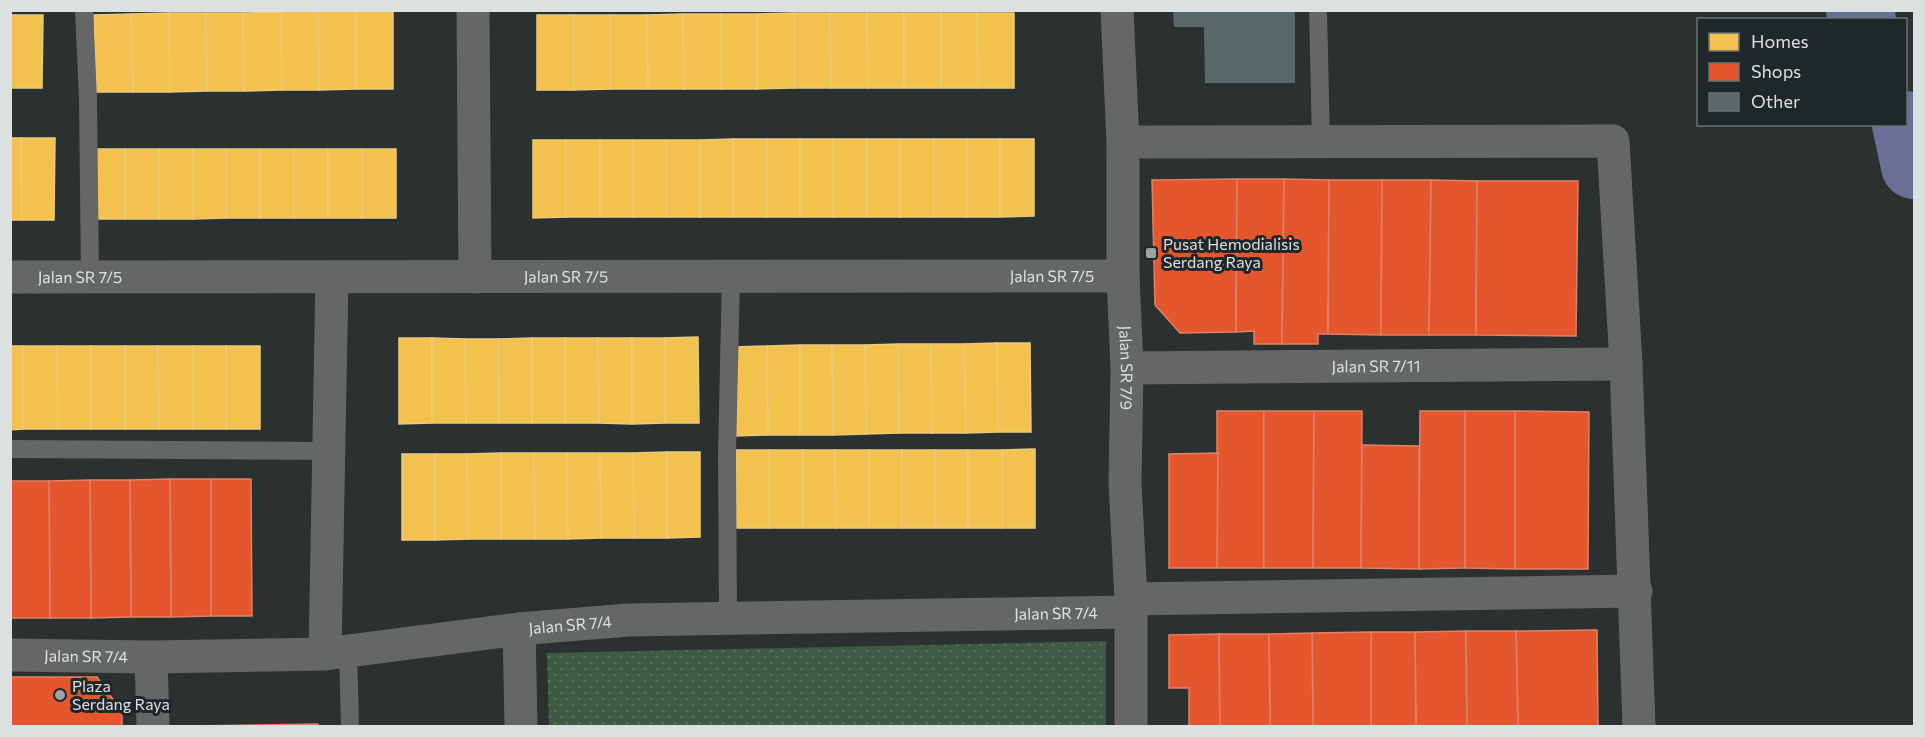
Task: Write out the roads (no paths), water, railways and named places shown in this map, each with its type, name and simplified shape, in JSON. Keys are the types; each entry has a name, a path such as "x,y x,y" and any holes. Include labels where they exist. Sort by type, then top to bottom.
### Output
{"street":[{"path":"473,10 475,277"},
{"name":"Jalan SR 7/9","path":"1118,10 1123,142 1122,276 1127,368 1125,483 1131,606 1131,726"},
{"path":"1123,142 1612,141 1626,364 1636,591 1639,726"},
{"name":"Jalan SR 7/5","path":"10,277 1122,276"},
{"path":"332,277 328,451 337,653"},
{"name":"Jalan SR 7/11","path":"1127,368 1626,364"},
{"name":"Jalan SR 7/4","path":"10,655 151,657 337,653 519,629 628,620 1636,591"},
{"path":"519,629 521,726"},
{"path":"151,657 153,726"}],"lane":[{"path":"84,10 88,99 90,277"},
{"path":"1318,10 1321,142"},
{"path":"728,618 727,455 731,276"},
{"path":"10,449 328,451"},
{"path":"337,653 350,726"}],"waterway":[{"path":"1859,10 1862,18"},
{"path":"1905,126 1914,166"}],"place":[{"name":"Pusat Hemodialisis Serdang Raya","path":"1151,253"},
{"name":"Plaza Serdang Raya","path":"60,695"}]}
